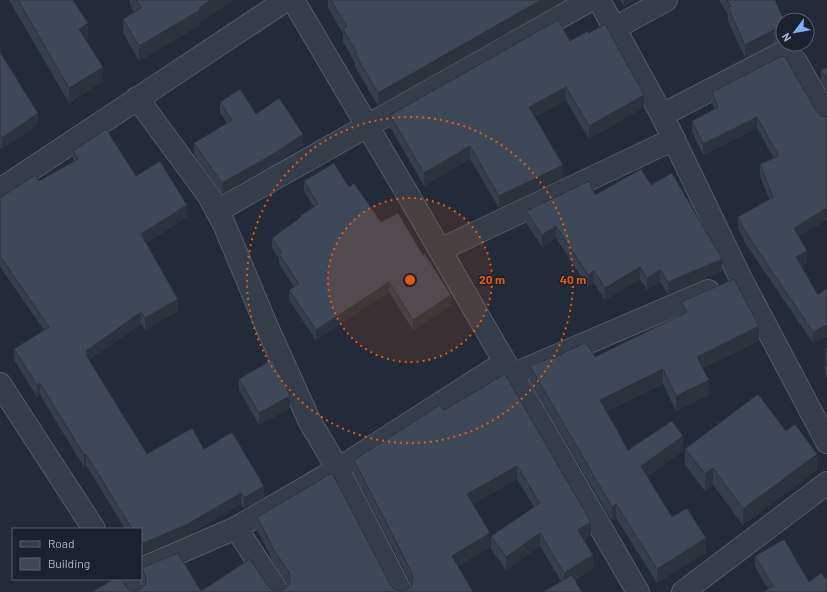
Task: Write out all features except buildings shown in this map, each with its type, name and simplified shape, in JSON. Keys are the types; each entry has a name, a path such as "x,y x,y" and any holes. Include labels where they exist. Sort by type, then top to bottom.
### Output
{"street":[{"path":"0,190 286,0"},
{"path":"293,0 638,592"},
{"path":"217,211 368,127 590,0"},
{"path":"599,0 662,115 740,277 827,442"},
{"path":"615,28 666,0"},
{"path":"662,115 780,54 789,55 796,62 827,116"},
{"path":"137,98 209,196 224,224 267,327 310,422 338,469 401,592"},
{"path":"440,250 674,139"},
{"path":"142,569 236,528 508,368 740,277"},
{"path":"0,384 93,528"},
{"path":"683,592 827,483"},
{"path":"236,528 278,592"},
{"path":"127,580 134,592"}]}
